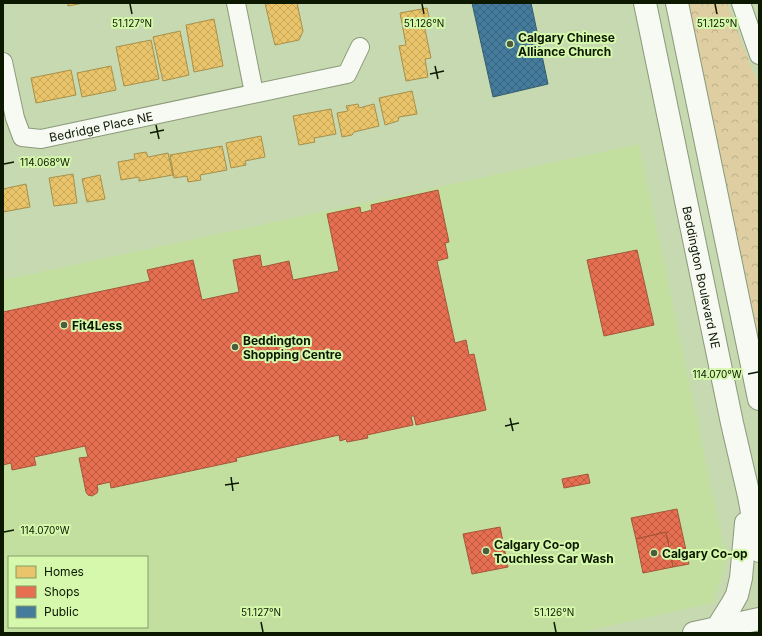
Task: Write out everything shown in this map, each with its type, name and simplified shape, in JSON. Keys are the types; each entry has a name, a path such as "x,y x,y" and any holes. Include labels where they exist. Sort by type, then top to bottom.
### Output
{"main road":[{"name":"Beddington Boulevard NE","path":"645,3 732,423 749,496 759,551"},
{"path":"678,3 759,399"},
{"path":"717,628 737,595 741,578 749,496"},
{"path":"694,633 759,619"}],"street":[{"path":"236,3 254,93"},
{"path":"740,3 759,55"},
{"name":"Bedridge Place NE","path":"3,62 15,118 22,136 41,139 347,74 360,48"}],"shaded area":[{"name":"Beddington Shopping Centre","path":"639,144 727,562 713,603 576,633 3,633 3,280"}],"green space":[{"path":"689,3 727,3 751,67 759,83 759,339"}],"building: Homes":[{"path":"68,3 84,3 68,6"},
{"path":"265,3 297,3 303,31 299,40 275,45"},
{"path":"427,8 430,22 424,25 431,58 425,59 428,77 406,81 399,46 406,45 400,13"},
{"path":"214,19 223,66 194,72 186,25"},
{"path":"180,31 189,75 163,81 153,37"},
{"path":"151,40 159,79 124,86 116,47"},
{"path":"111,66 116,90 82,97 77,73"},
{"path":"71,70 76,95 36,103 31,78"},
{"path":"412,91 417,114 399,117 398,121 385,125 379,98"},
{"path":"358,104 359,108 374,104 379,126 354,132 352,135 342,137 337,113 348,111 346,106"},
{"path":"331,109 336,134 314,138 315,142 299,145 293,116"},
{"path":"261,136 265,157 245,161 246,165 231,168 226,143"},
{"path":"222,146 227,170 200,175 201,180 188,182 187,176 174,178 170,155"},
{"path":"146,152 148,157 168,153 173,175 139,181 139,177 121,180 118,162 135,159 134,154"},
{"path":"73,174 77,203 54,206 49,178"},
{"path":"100,175 105,199 87,202 82,179"},
{"path":"26,184 30,207 3,212 3,189"}],"building: Shops":[{"name":"Beddington Shopping Centre","path":"438,190 449,242 445,243 448,258 437,261 455,343 466,340 469,355 474,354 486,410 416,425 414,416 411,416 413,425 367,435 368,438 347,442 346,439 340,441 339,435 236,458 237,461 111,488 110,482 97,485 97,493 92,496 88,495 86,492 79,458 88,457 85,446 34,457 36,465 12,470 11,463 3,465 3,312 150,281 147,270 193,260 202,300 239,292 233,260 260,255 262,267 289,261 293,280 339,271 327,214 360,207 361,213 372,210 371,205"},
{"path":"637,250 654,325 604,336 587,260"},
{"path":"588,474 590,483 564,488 562,479"},
{"path":"677,509 689,564 673,567 666,532 636,539 631,518"},
{"name":"Calgary Co-op Touchless Car Wash","path":"500,527 508,567 472,574 463,534"},
{"name":"Calgary Co-op","path":"666,532 673,567 643,573 636,539"}],"building: Public":[{"name":"Calgary Chinese Alliance Church","path":"472,3 531,3 548,84 493,97"}],"place":[{"name":"Calgary Chinese Alliance Church","path":"510,44"},
{"name":"Fit4Less","path":"64,325"},
{"name":"Beddington Shopping Centre","path":"235,347"},
{"name":"Calgary Co-op Touchless Car Wash","path":"486,551"},
{"name":"Calgary Co-op","path":"654,553"}]}
